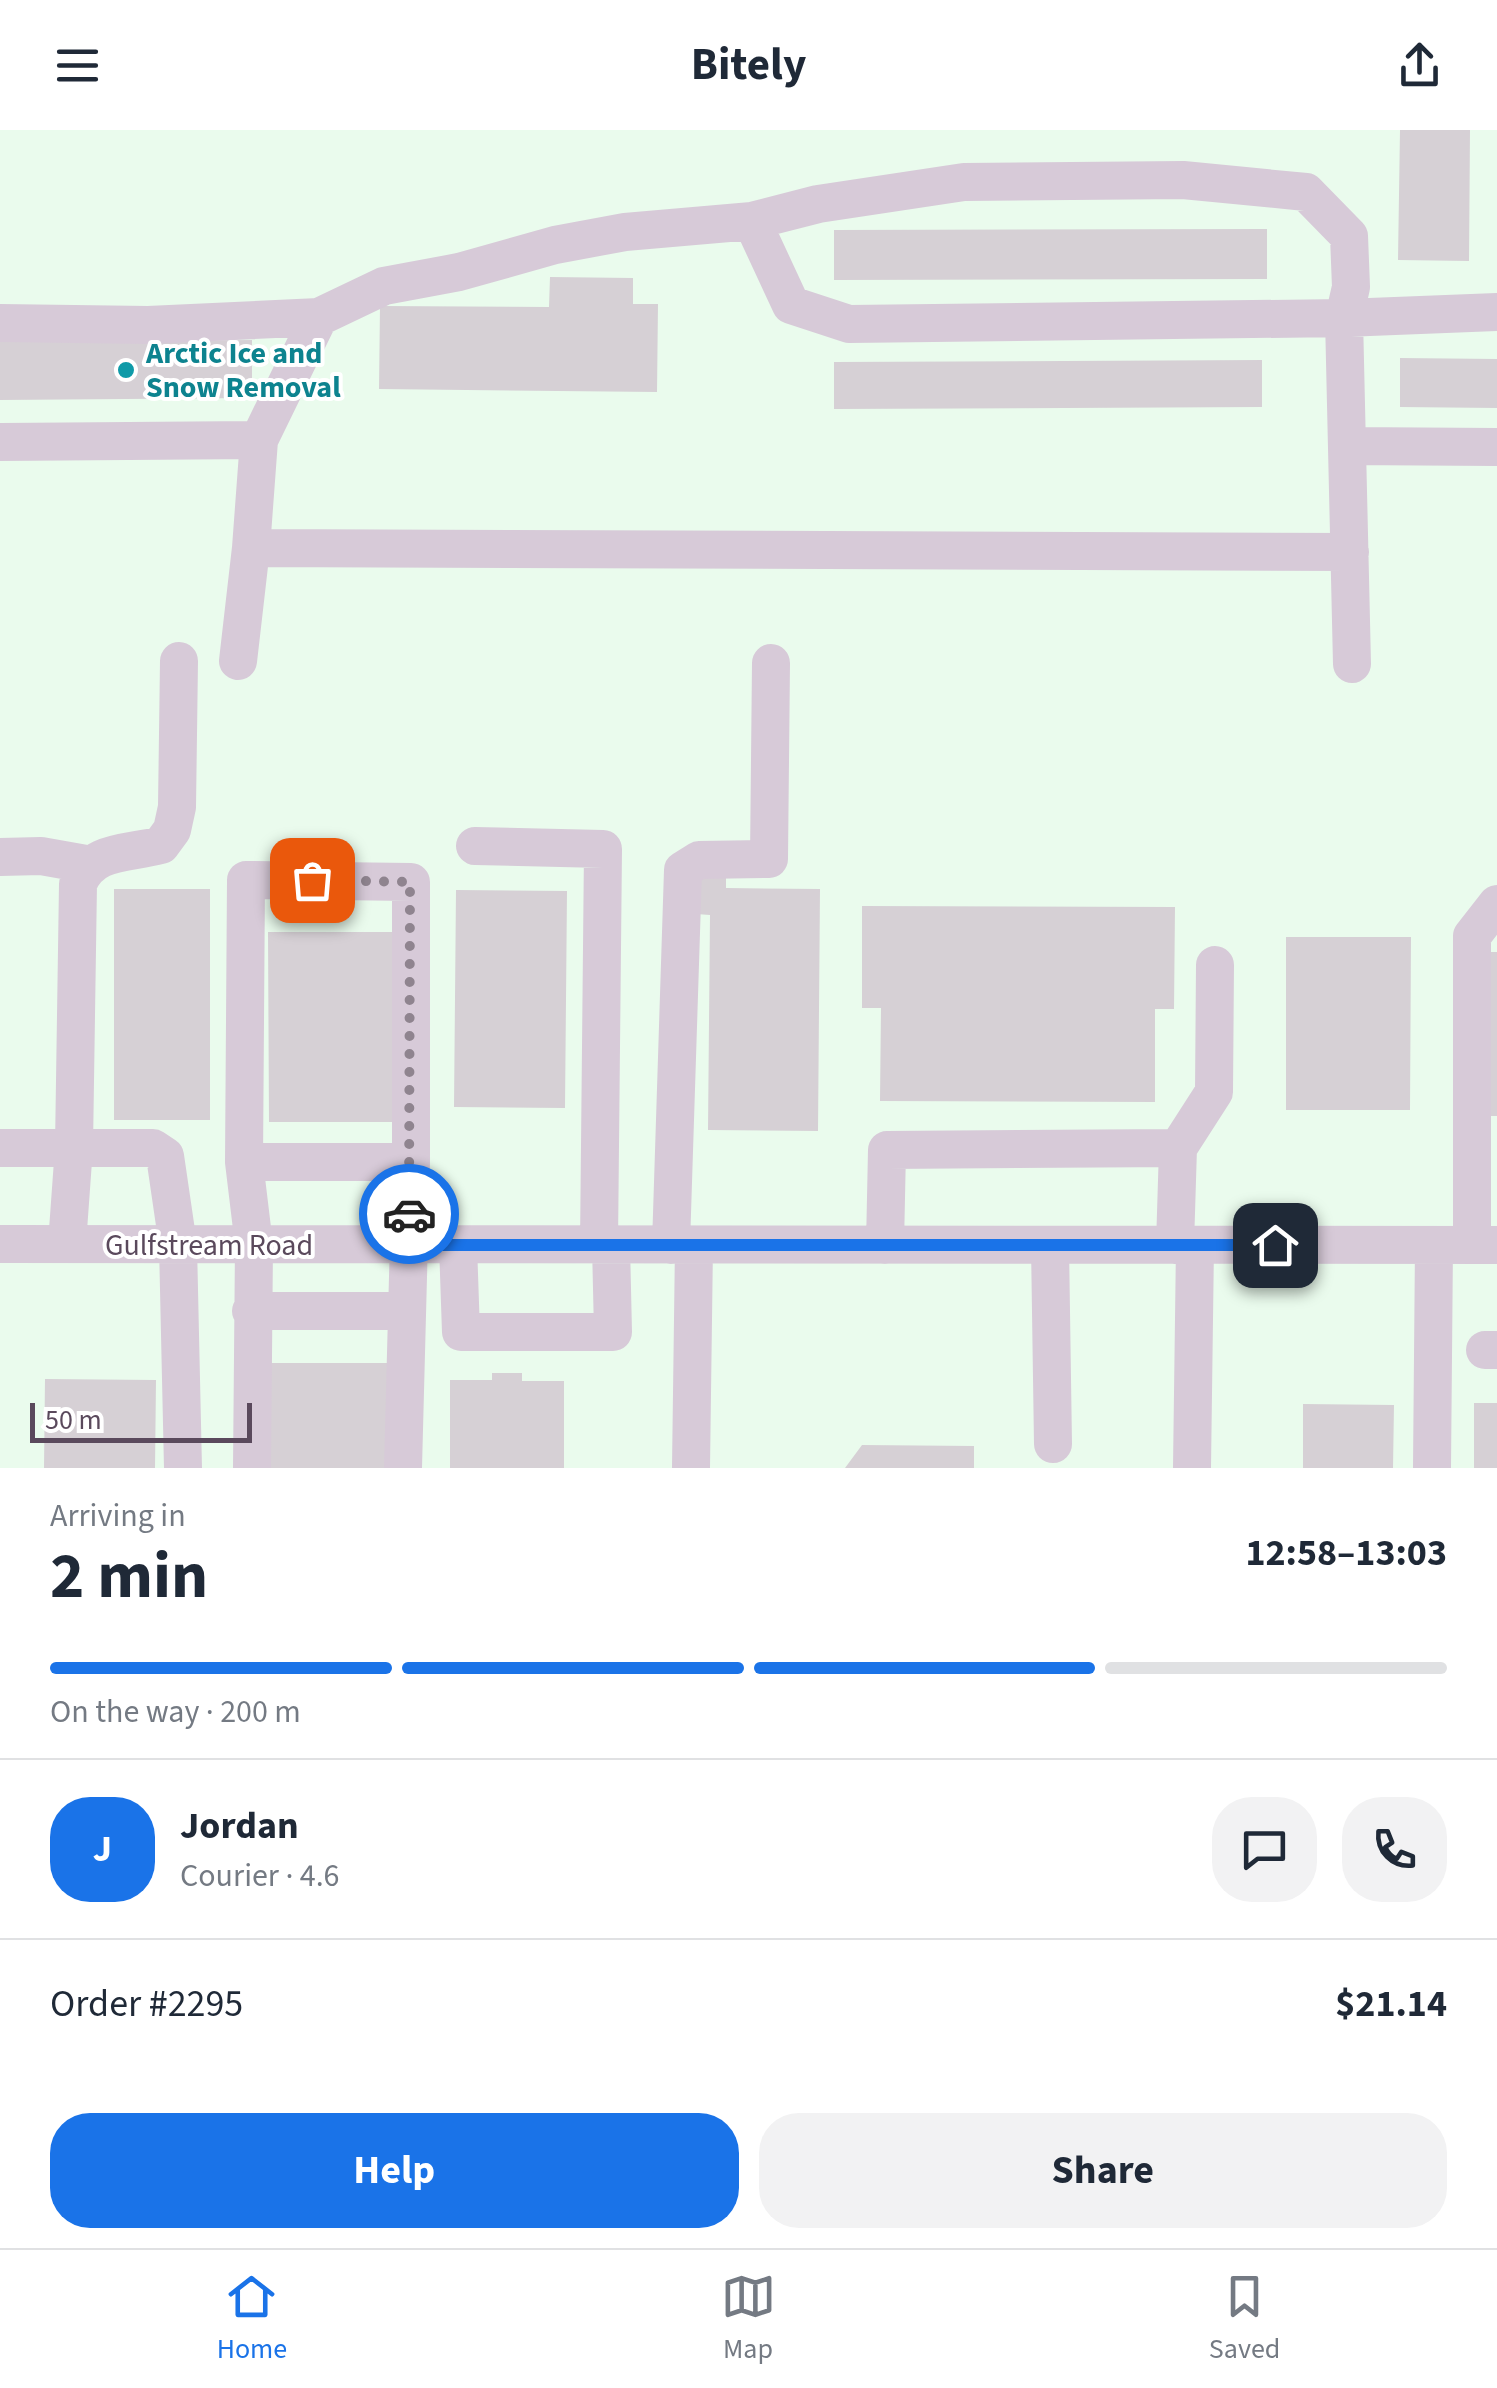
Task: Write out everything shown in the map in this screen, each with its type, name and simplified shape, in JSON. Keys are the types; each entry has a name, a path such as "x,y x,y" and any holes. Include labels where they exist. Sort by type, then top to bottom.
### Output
{"street":[{"path":"0,323 148,325 319,317 384,286 458,272 555,245 626,232 752,221 818,204 964,182 1182,180 1306,192 1349,236 1351,287 1344,318 1352,664"},
{"path":"752,221 790,305 849,324 1344,318 1497,312"},
{"path":"238,660 252,548 259,440 319,317"},
{"path":"0,442 259,440"},
{"path":"1347,446 1497,447"},
{"path":"252,548 1350,552"},
{"path":"0,857 41,856 86,864 99,857 162,846 172,830 177,808 179,660"},
{"path":"691,1468 682,1245 683,870 699,860 770,859 770,662"},
{"path":"458,1245 461,1332 613,1332 605,1245 603,850 475,846"},
{"path":"66,1244 74,1146 78,884 86,864"},
{"path":"252,1468 254,1245 244,1162 246,880 410,882 410,1162 403,1468"},
{"path":"1485,1246 1472,936 1497,904"},
{"path":"1192,1468 1178,1148 1214,1092 1214,965"},
{"path":"0,1148 153,1148 166,1156 178,1245 183,1468"},
{"path":"885,1245 886,1150 1178,1148"},
{"path":"244,1162 410,1162"},
{"name":"Gulfstream Road","path":"0,1244 1485,1246"},
{"path":"1050,1245 1053,1444"},
{"path":"1432,1468 1434,1246"},
{"path":"251,1311 404,1311"}],"shaded area":[{"path":"0,130 1497,130 1497,1468 0,1468"}],"building":[{"path":"1400,130 1470,130 1469,261 1398,260"},
{"path":"1267,229 1267,279 834,280 834,230"},
{"path":"550,277 633,278 633,304 658,304 657,392 379,389 380,306 549,307"},
{"name":"Arctic Ice and Snow Removal","path":"252,340 252,398 0,400 0,342"},
{"path":"1400,358 1497,359 1497,408 1400,407"},
{"path":"1262,360 1262,407 834,409 834,362"},
{"path":"697,878 726,878 726,888 820,889 818,1131 708,1130 710,915 696,914"},
{"path":"114,889 210,889 210,1120 114,1120"},
{"path":"456,890 567,891 565,1108 454,1107"},
{"path":"862,906 1175,907 1174,1009 1155,1009 1155,1102 880,1101 881,1008 862,1008"},
{"path":"268,932 393,932 393,1122 269,1122"},
{"path":"1286,937 1411,937 1410,1110 1286,1110"},
{"path":"1491,952 1497,952 1497,1116 1491,1116"},
{"path":"268,1363 393,1363 393,1468 268,1468"},
{"path":"492,1373 522,1373 522,1381 564,1381 564,1468 450,1468 450,1380 492,1380"},
{"path":"45,1379 156,1380 155,1468 44,1468"},
{"path":"1474,1403 1497,1403 1497,1468 1474,1468"},
{"path":"1303,1404 1394,1405 1393,1468 1303,1468"},
{"path":"862,1445 974,1446 974,1468 845,1468"}],"way so far":[{"path":"312,880 410,882 409,1214"}],"place":[{"name":"Arctic Ice and Snow Removal","path":"126,370"}],"route":[{"path":"409,1214 409,1245 1275,1245"}]}
